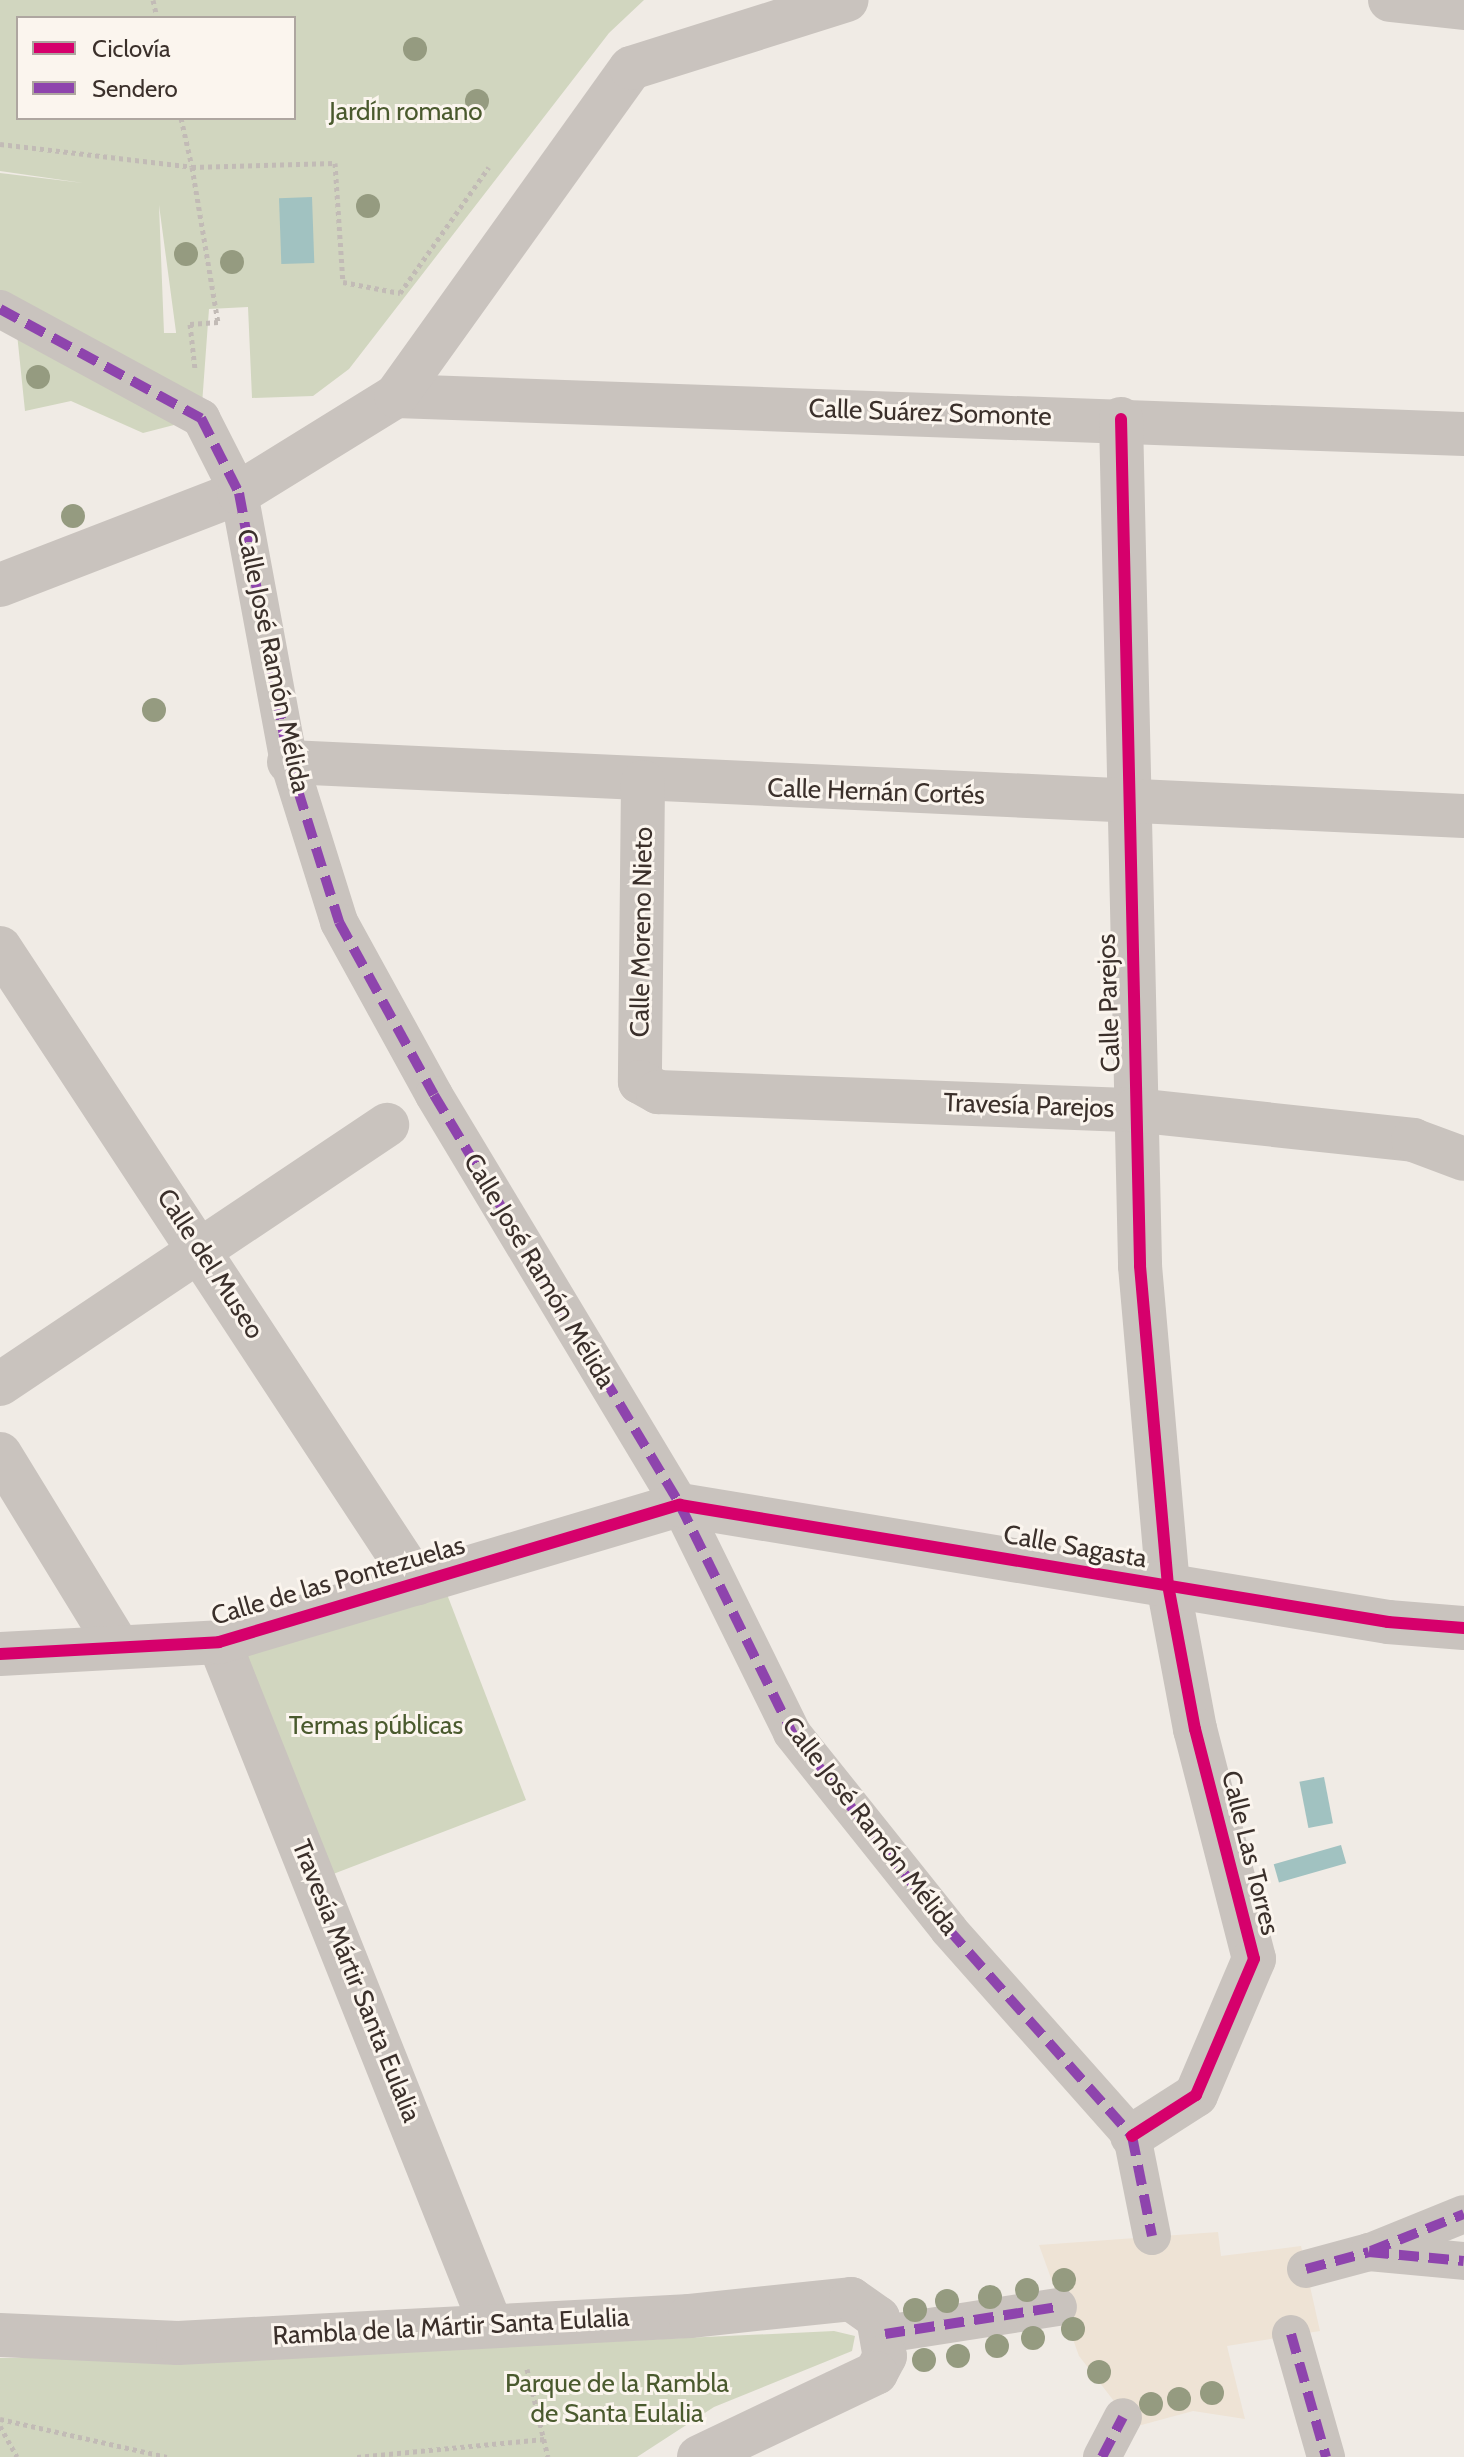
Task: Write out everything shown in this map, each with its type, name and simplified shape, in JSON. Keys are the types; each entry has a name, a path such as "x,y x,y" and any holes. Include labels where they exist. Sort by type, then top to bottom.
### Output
{"street":[{"path":"0,585 239,493 396,396 631,68 847,0"},
{"path":"1390,0 1464,8"},
{"path":"0,309 201,418"},
{"name":"Calle Suárez Somonte","path":"396,396 1121,419 1464,434"},
{"name":"Calle José Ramón Mélida","path":"201,418 239,493 289,762 339,922 434,1095 680,1505 792,1733 949,1930 1132,2136"},
{"name":"Calle Parejos","path":"1121,419 1124,802 1140,1266 1168,1585"},
{"name":"Calle Hernán Cortés","path":"289,762 643,782 1464,816"},
{"name":"Calle Moreno Nieto","path":"640,1082 643,782"},
{"name":"Calle del Museo","path":"0,948 200,1247 417,1583"},
{"name":"Travesía Parejos","path":"640,1082 658,1092 1134,1110 1413,1140 1464,1159"},
{"path":"0,1384 200,1247 387,1125"},
{"path":"0,1454 116,1643"},
{"name":"Calle de las Pontezuelas","path":"0,1654 116,1643 219,1642 680,1505"},
{"name":"Calle Sagasta","path":"680,1505 1168,1585 1464,1628"},
{"name":"Calle Las Torres","path":"1132,2136 1196,2095 1254,1959 1195,1729 1168,1585"},
{"name":"Travesía Mártir Santa Eulalia","path":"219,1642 503,2322"},
{"path":"1132,2136 1152,2236"},
{"path":"1306,2269 1369,2252 1464,2214"},
{"path":"1369,2252 1464,2261"},
{"name":"Rambla de la Mártir Santa Eulalia","path":"0,2335 178,2343 503,2322 690,2316 851,2299 878,2318 885,2334"},
{"path":"699,2457 876,2373 885,2334 1058,2307"},
{"path":"1291,2334 1326,2457"},
{"path":"1102,2457 1123,2417"}],"path":[{"path":"181,120 218,322 190,324 201,418"},
{"path":"0,144 192,167 335,163 343,282 400,293 489,167"},
{"path":"503,2322 548,2457"},
{"path":"0,2419 167,2457"},
{"path":"0,2426 17,2457"},
{"path":"357,2457 544,2439"}],"green space":[{"name":"Jardín romano","path":"0,0 644,0 609,33 349,369 313,396 252,398 248,307 209,309 201,418 143,433 71,401 25,411 16,324 0,325 0,173 83,183 0,171","holes":["159,205 176,332 164,333"]},
{"name":"Termas públicas","path":"440,1576 526,1800 310,1883 224,1659"},
{"name":"Parque de la Rambla de Santa Eulalia","path":"834,2331 855,2336 852,2351 714,2407 637,2457 0,2457 0,2358 261,2358"}],"shaded area":[{"path":"1218,2232 1221,2256 1301,2246 1320,2331 1227,2346 1245,2419 1193,2411 1134,2427 1079,2356 1039,2245"}],"water":[{"path":"312,197 314,263 281,264 279,198"},
{"path":"1324,1777 1333,1823 1308,1828 1299,1782"},
{"path":"1341,1845 1346,1863 1279,1883 1274,1864"}],"marked path":[{"path":"0,309 201,418 239,493 289,762 339,922 434,1095 680,1505 792,1733 949,1930 1132,2136 1152,2236"},
{"path":"1371,2251 1464,2214"},
{"path":"1306,2269 1369,2252 1464,2261"},
{"path":"885,2334 1058,2307"},
{"path":"1291,2334 1326,2457"},
{"path":"1102,2457 1123,2417"}],"cycle path":[{"path":"1121,419 1140,1266 1168,1585 1195,1729 1254,1959 1196,2095 1132,2136"},
{"path":"0,1654 219,1642 680,1505 1388,1622 1464,1628"}]}
